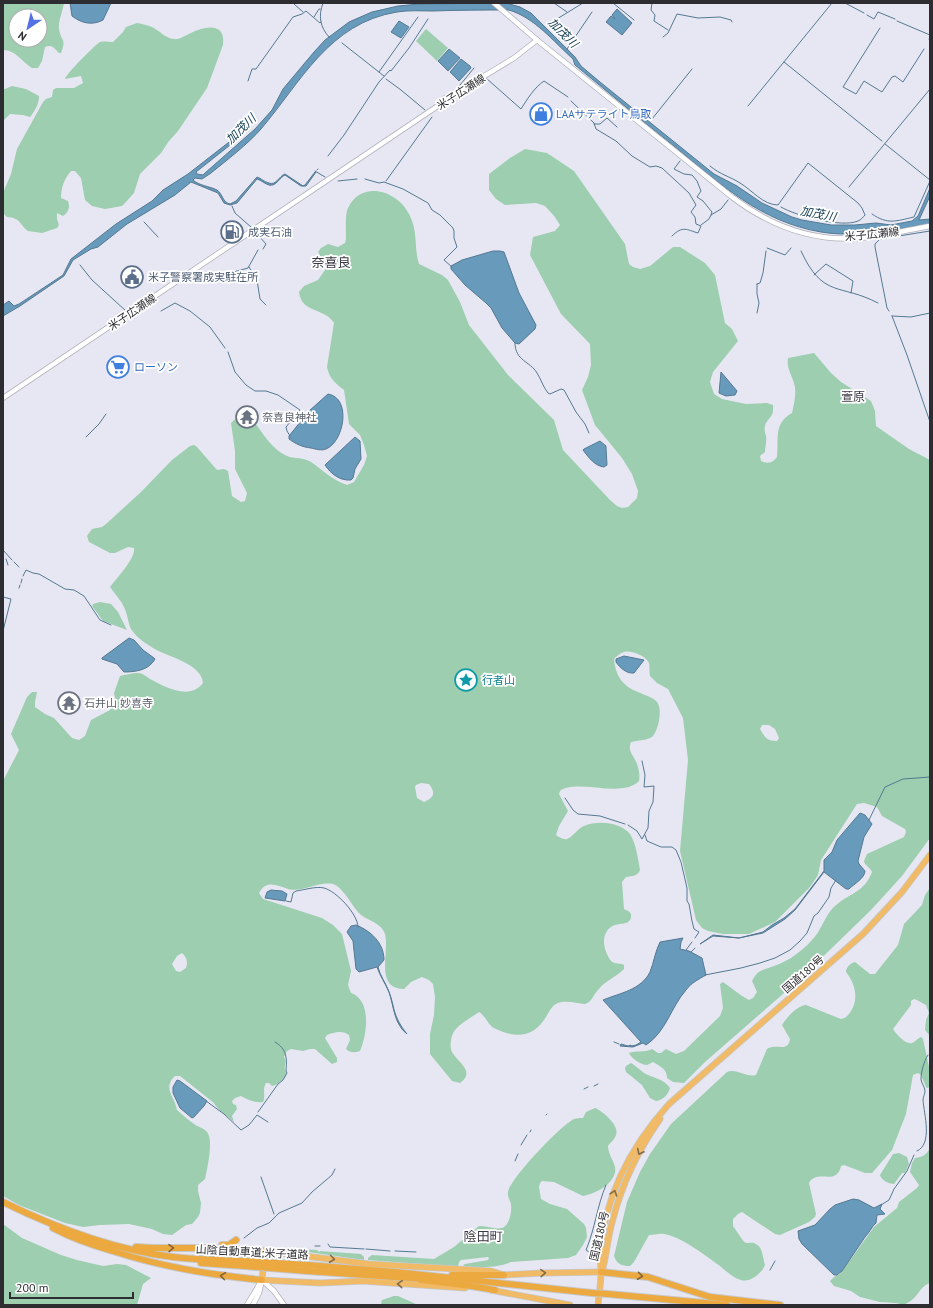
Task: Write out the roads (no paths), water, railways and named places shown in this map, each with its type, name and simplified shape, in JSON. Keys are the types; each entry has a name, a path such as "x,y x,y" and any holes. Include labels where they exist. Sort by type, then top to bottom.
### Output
{"highway":[{"name":"国道180号","path":"598,1305 601,1272 600,1254 604,1228 618,1181 629,1158 645,1133 669,1104 863,934 902,892 930,855"},
{"name":"山陰自動車道;米子道路","path":"3,1202 64,1229 113,1245 156,1254 727,1305"},
{"name":"山陰自動車道;米子道路","path":"3,1205 22,1215 50,1226 100,1244 138,1254 190,1262 245,1263"},
{"path":"50,1226 64,1234 86,1242 156,1264 204,1273 262,1280 320,1283 363,1282 495,1290"},
{"path":"64,1229 100,1240 128,1246 265,1251 369,1264 491,1271 504,1275"},
{"path":"207,1248 217,1245 229,1246 236,1240"},
{"path":"262,1280 265,1251"},
{"path":"395,1275 468,1276 542,1272 601,1272 648,1277 710,1297 780,1305"},
{"path":"395,1275 495,1290 570,1305"}],"main road":[{"path":"494,3 537,40"},
{"name":"米子広瀬線","path":"3,398 466,88 514,58 537,40 732,197 766,219 781,226 813,235 841,238 860,238 930,226"},
{"path":"247,1305 262,1280"},
{"path":"253,1305 259,1293 262,1280"},
{"path":"262,1280 274,1291 284,1305"}],"water":[{"path":"70,3 111,3 103,20 95,23 87,23 72,16"},
{"path":"506,3 520,7 531,13 575,57 581,66 714,174 737,186 762,203 792,217 831,225 876,223 891,225 912,221 918,216 930,188 930,196 919,220 930,219 930,224 862,234 835,234 799,227 779,220 742,200 708,174 575,65 573,59 535,24 527,18 509,10 402,11 373,18 353,28 335,41 318,57 276,111 250,140 211,173 202,179 195,178 193,180 199,184 217,190 225,202 230,204 236,201 257,177 271,184 276,182 285,174 303,186 285,175 274,185 268,184 257,179 237,203 230,205 224,203 218,193 191,182 175,195 127,224 98,247 91,249 73,260 64,276 3,316 3,305 9,301 14,306 19,304 63,275 71,259 116,224 152,201 163,190 188,174 242,132 244,134 196,172 197,174 203,175 255,129 272,110 283,89 325,40 349,22 372,12 398,6 419,4"},
{"path":"617,9 632,23 622,35 606,22 611,16 615,19 612,15"},
{"path":"399,21 409,27 401,38 391,32"},
{"path":"449,49 460,58 448,71 438,61"},
{"path":"461,59 471,68 459,81 450,72"},
{"path":"316,172 306,186 303,186 305,185"},
{"path":"493,251 504,252 519,293 536,325 535,329 519,344 515,343 502,328 491,308 465,285 451,269 451,266 462,260"},
{"path":"721,372 737,391 735,395 726,396 719,393"},
{"path":"328,394 336,397 343,411 341,430 332,445 326,449 318,450 302,446 289,439 289,436 309,411"},
{"path":"355,437 360,441 361,459 355,469 353,478 351,480 347,480 333,474 325,465"},
{"path":"600,441 606,446 607,465 604,467 590,459 583,450"},
{"path":"129,638 134,640 143,650 155,659 149,666 142,670 124,672 117,664 102,659"},
{"path":"624,656 644,660 634,673 629,673 616,662 616,659"},
{"path":"860,813 865,815 872,824 864,837 858,861 865,871 865,874 861,878 849,889 846,889 824,872 795,910 785,919 763,933 739,938 763,932 795,909 824,871 824,860 832,852 837,840"},
{"path":"271,890 282,891 287,894 285,901 265,898 267,892"},
{"path":"356,925 376,938 382,948 384,960 378,967 380,973 377,967 359,972 356,969 353,941 347,932 351,926"},
{"path":"713,935 739,938 713,936 700,944"},
{"path":"683,938 680,949 689,951 702,958 706,975 695,981 688,988 653,1040 646,1045 643,1043 633,1047 620,1046 621,1044 631,1046 641,1042 603,1000 636,987 646,978 650,972 660,942"},
{"path":"389,992 396,1016 407,1034 399,1025 395,1015"},
{"path":"177,1080 207,1101 192,1118 180,1108 173,1093 173,1087"},
{"path":"853,1199 859,1200 874,1208 882,1204 880,1209 885,1214 877,1215 876,1223 842,1271 837,1275 834,1275 802,1244 799,1239 798,1231 815,1225 835,1205"}],"waterway":[{"path":"293,3 303,12"},
{"path":"323,3 320,17 322,25 329,37"},
{"path":"554,3 567,12"},
{"name":"加茂川","path":"552,22 583,3"},
{"path":"613,3 634,20"},
{"path":"652,3 651,10 655,15 654,21 668,30"},
{"path":"748,106 832,3"},
{"path":"845,3 864,13"},
{"path":"314,17 320,9"},
{"path":"248,81 252,69 256,69 293,17 306,11 320,23 321,22"},
{"name":"加茂川","path":"567,49 592,12"},
{"path":"867,15 874,19 878,12 895,19"},
{"path":"663,37 668,33 677,14 698,18 720,17 731,20 732,22"},
{"path":"379,72 418,17"},
{"path":"328,156 344,135 379,82 390,70 391,71 409,48 428,19"},
{"path":"897,21 930,35"},
{"path":"880,28 843,87 856,94 864,81 882,92 892,77 895,76 903,82 924,49"},
{"path":"342,43 384,76"},
{"path":"784,62 882,141"},
{"path":"442,97 456,90 474,68"},
{"path":"652,119 692,69"},
{"path":"486,78 521,109 534,90 544,81 568,97"},
{"path":"386,79 425,110"},
{"path":"849,187 930,89"},
{"path":"571,101 594,123 596,129 616,141 632,156 650,167 656,166 662,168 689,193 696,205 691,212 695,217 696,224 701,226 698,233 682,229 672,236"},
{"path":"386,181 432,117"},
{"path":"594,124 600,124 607,118 617,127"},
{"path":"872,214 888,221 897,221 914,217 930,181 885,144"},
{"path":"680,161 674,169 684,174 692,175 697,181 701,191 697,197 703,201 712,212 711,215"},
{"name":"加茂川","path":"710,166 740,183 767,203 778,205 808,163 858,203 865,215 859,221 841,223 819,220 797,214 781,207"},
{"path":"315,171 325,177"},
{"path":"338,181 357,179"},
{"path":"365,179 379,183 384,182 403,189 428,203 432,210 440,215 453,228 457,247 444,260 452,267"},
{"path":"701,225 709,219 711,215 721,209 728,200"},
{"path":"232,206 235,213 251,227"},
{"path":"144,222 158,237"},
{"path":"880,239 930,231"},
{"path":"256,233 266,244 263,249"},
{"path":"879,240 875,244 875,247 887,308 889,311"},
{"path":"767,248 785,255 791,248"},
{"path":"217,282 230,273 248,268 258,250"},
{"path":"757,284 760,283 763,273 766,251"},
{"path":"801,251 817,277 825,283 834,288 865,297 878,303"},
{"path":"814,275 826,264 853,281 851,293"},
{"path":"80,265 92,280 126,311"},
{"path":"249,267 257,280 260,299 266,305"},
{"path":"757,284 759,303 757,313"},
{"path":"161,311 175,303 190,311 210,327 225,348"},
{"path":"892,316 911,317 930,313"},
{"path":"892,316 930,422"},
{"path":"515,343 517,354 534,369 548,393 550,394 561,389 564,390 589,433"},
{"path":"228,352 235,372 246,385 255,391 266,391 278,395 300,410 286,427 290,436"},
{"path":"86,437 99,424 106,414"},
{"path":"3,550 12,560"},
{"path":"6,559 8,565"},
{"path":"14,562 19,567"},
{"path":"23,576 26,570 39,574 65,589 74,590 84,596 100,620 111,625"},
{"path":"21,583 22,579"},
{"path":"3,597 11,599 3,631"},
{"path":"628,825 637,831 642,839 648,828 649,811 653,802 654,786 644,787 645,775 642,761"},
{"path":"869,820 885,787 903,779 930,777"},
{"path":"565,798 573,810 578,814 600,816 625,824"},
{"path":"645,835 647,841 661,847 672,847 676,850 681,862 687,888 687,901 689,904 694,929 699,932 695,938"},
{"path":"705,975 760,963 775,958 790,950 807,933 814,916 818,913 829,897 831,888 836,880"},
{"path":"286,901 291,902 293,893 296,891 324,888 329,890 346,904 354,916 358,927"},
{"path":"686,950 692,942"},
{"path":"691,952 695,948"},
{"path":"258,1112 287,1073 284,1051 275,1042"},
{"path":"614,1042 619,1044"},
{"path":"917,1151 925,1142 926,1135 926,1120 923,1100 925,1091 921,1079 925,1060 928,1055"},
{"path":"594,1086 598,1084"},
{"path":"584,1089 588,1087"},
{"path":"206,1101 224,1114 241,1130 249,1125 257,1115 268,1122"},
{"path":"521,1145 527,1135"},
{"path":"515,1161 518,1154"},
{"path":"881,1205 889,1200 894,1189 907,1171 914,1155"},
{"path":"244,1238 257,1228 269,1223 279,1213 302,1203 312,1192 332,1175 335,1169"},
{"path":"261,1177 274,1214"},
{"path":"589,1252 586,1250 606,1185"},
{"path":"328,1244 330,1247 364,1249"},
{"path":"315,1246 320,1246"},
{"path":"366,1249 390,1251"},
{"path":"395,1251 416,1252"},
{"path":"770,1270 775,1261"}],"place":[{"name":"LAAサテライト鳥取","path":"541,114"},
{"name":"成実石油","path":"232,232"},
{"name":"米子警察署成実駐在所","path":"132,277"},
{"name":"ローソン","path":"118,367"},
{"name":"奈喜良神社","path":"247,417"},
{"name":"行者山","path":"466,680"},
{"name":"石井山 妙喜寺","path":"69,703"}],"district":[{"name":"奈喜良","path":"331,262"},
{"name":"萱原","path":"853,397"},
{"name":"陰田町","path":"483,1236"}]}
